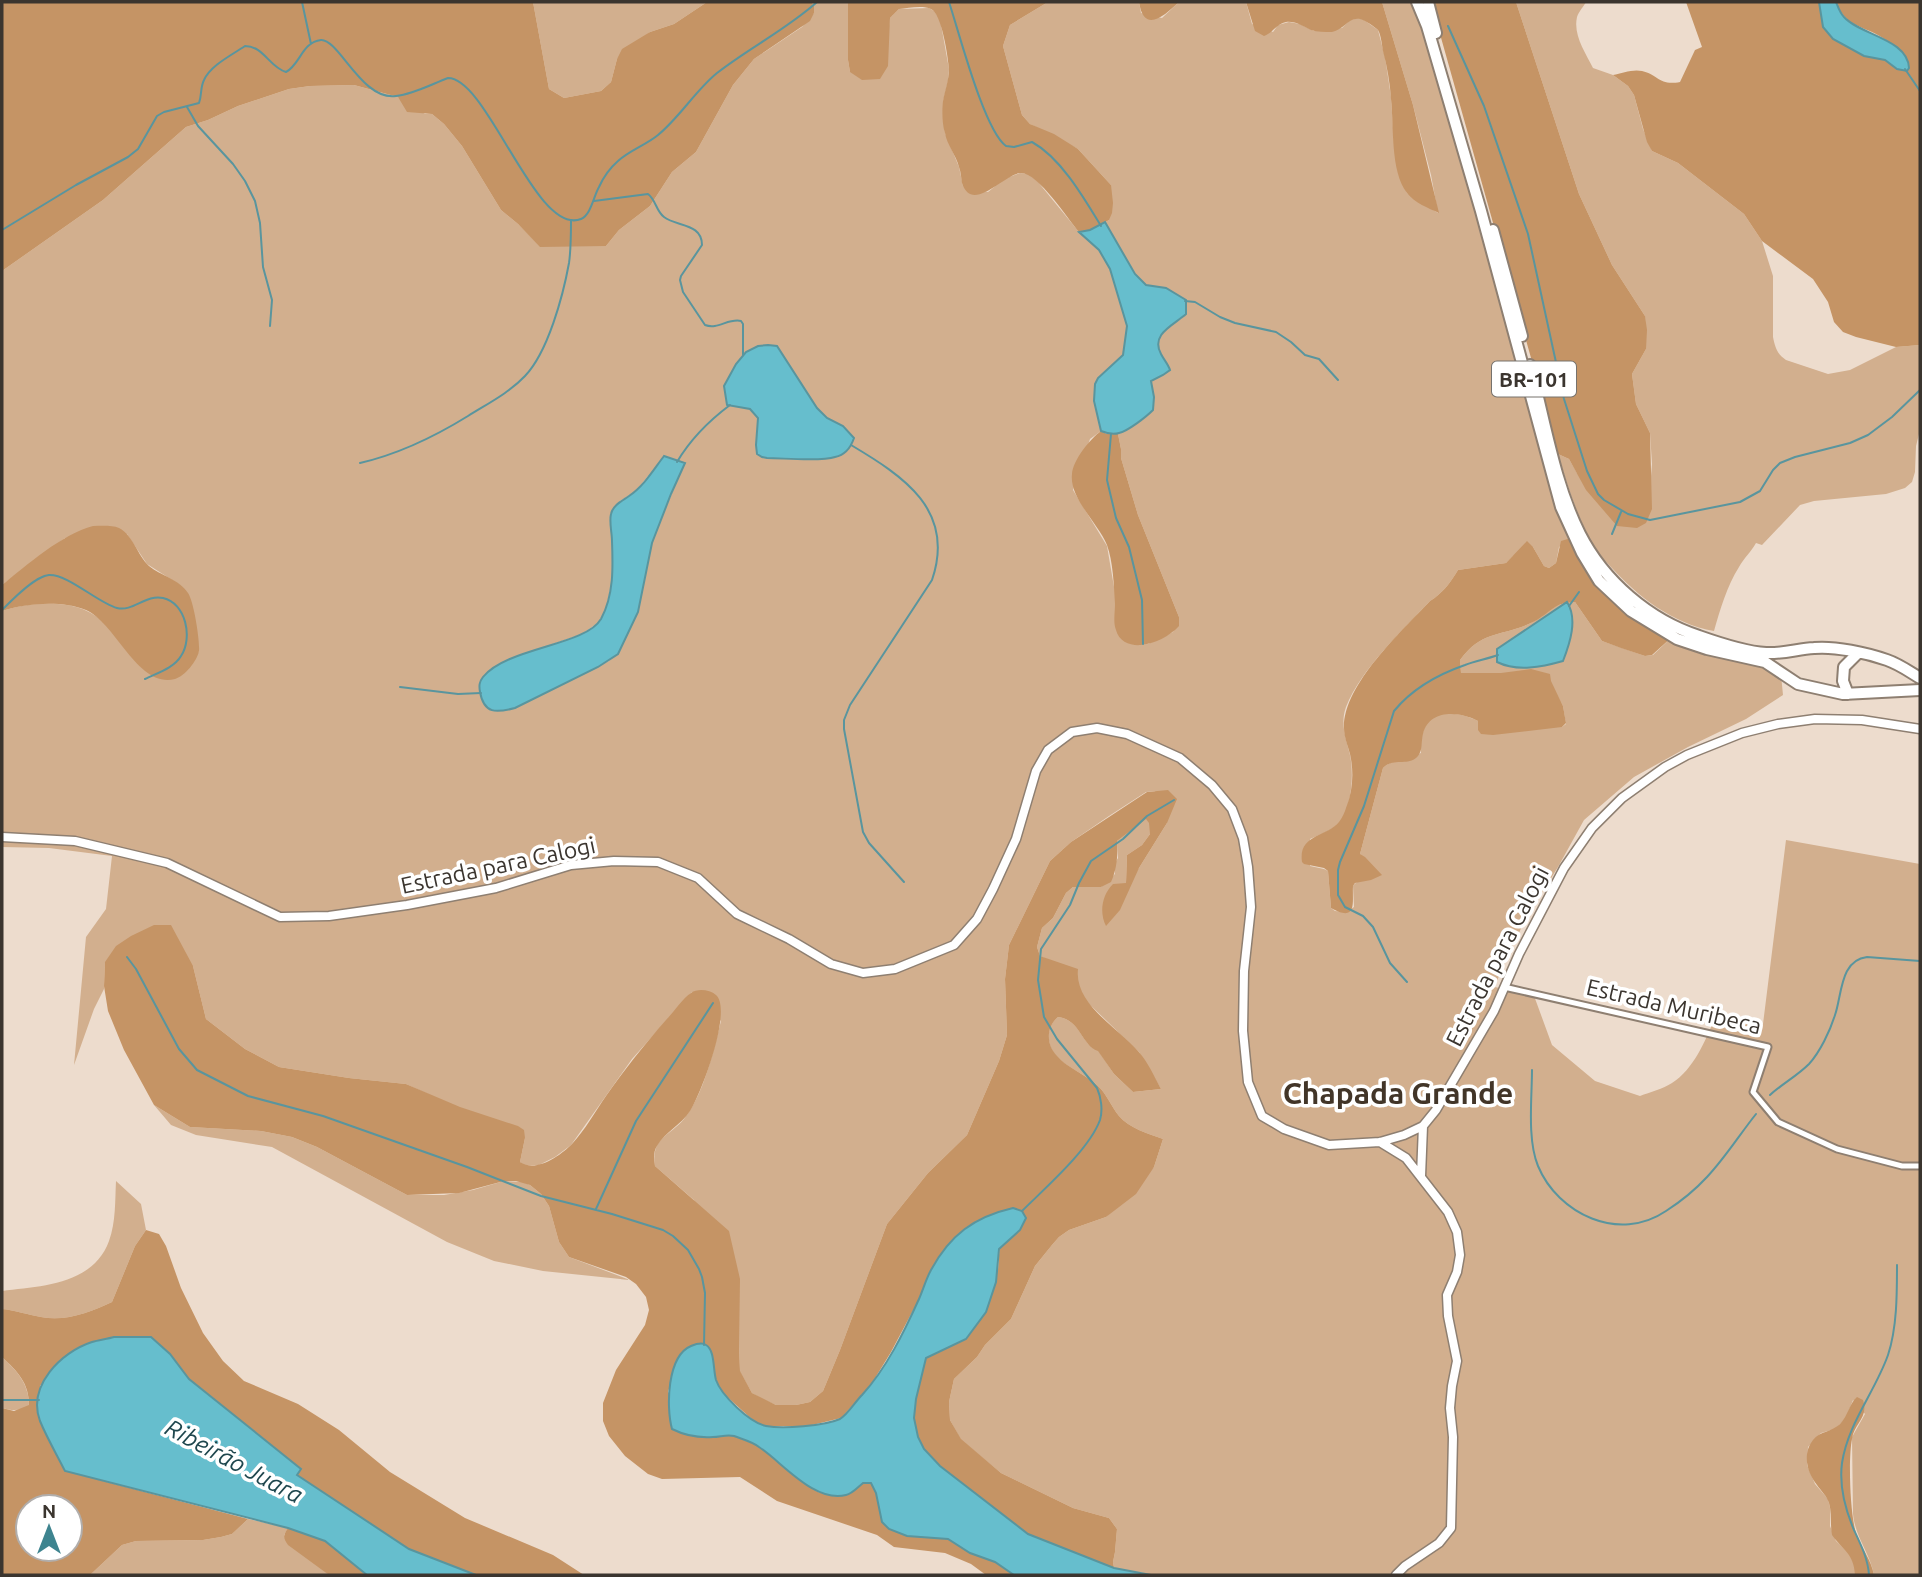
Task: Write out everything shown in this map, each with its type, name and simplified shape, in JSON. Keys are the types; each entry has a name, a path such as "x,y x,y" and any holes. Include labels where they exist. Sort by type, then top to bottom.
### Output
{"highway":[{"name":"BR-101","path":"1418,2 1481,211 1557,495 1586,561 1600,581 1631,611 1677,639 1765,662 1798,684 1843,694 1920,690"},
{"name":"BR-101","path":"1428,2 1498,246 1555,463 1569,506 1585,542 1626,593 1660,619 1692,634 1766,653 1817,647 1858,653 1889,660 1920,678"},
{"path":"1848,694 1843,681 1844,667 1858,653"}],"street":[{"name":"Estrada para Calogi","path":"2,837 75,841 167,863 281,917 329,916 407,905 496,888 571,864 658,862 698,878 737,914 789,939 831,964 863,973 895,969 954,945 977,919 1016,839 1036,771 1048,750 1072,732 1097,728 1127,734 1180,758 1212,785 1232,808 1243,838 1251,907 1244,971 1243,1031 1248,1082 1262,1116 1284,1129 1329,1145 1380,1142 1423,1126 1436,1110 1494,1012 1530,932 1564,868 1592,828 1622,798 1665,767 1714,743 1777,724 1815,719 1862,720 1920,729"},
{"name":"Estrada Muribeca","path":"1504,987 1768,1047 1753,1092 1779,1122 1837,1149 1902,1166 1920,1166"},
{"path":"1420,1176 1423,1126"},
{"path":"1380,1142 1406,1158 1448,1212 1457,1232 1460,1255 1457,1272 1447,1295 1448,1316 1457,1361 1450,1408 1453,1437 1451,1528 1439,1543 1396,1575"}],"shaded area":[{"path":"2,2 533,2 549,89 564,98 601,91 611,82 622,49 650,32 674,24 707,2 811,2 814,13 810,21 754,59 733,85 696,152 672,172 650,206 619,230 606,246 540,247 501,210 462,146 432,114 407,112 398,97 354,85 310,86 289,89 186,127 103,200 2,271"},
{"path":"533,2 707,2 674,24 650,32 617,59 611,82 601,91 564,98 549,89"},
{"path":"811,2 848,2 850,72 888,34 890,18 899,9 929,8 934,11 940,19 949,69 943,102 945,133 959,167 963,186 988,192 1004,179 1020,173 1029,174 1079,232 1099,250 1110,269 1127,326 1123,355 1098,378 1094,401 1101,431 1090,439 1073,490 1107,546 1114,587 1134,645 1148,644 1173,632 1179,617 1138,515 1121,458 1118,434 1141,419 1150,408 1151,381 1166,361 1159,341 1165,331 1182,318 1166,288 1147,286 1135,274 1105,222 1109,220 1111,185 1078,149 1030,124 1022,115 1003,46 1010,25 1048,2 1139,2 1141,13 1162,18 1179,2 1246,2 1252,24 1273,32 1278,25 1289,22 1314,31 1342,28 1350,20 1358,18 1364,20 1378,30 1385,57 1398,171 1407,193 1438,213 1413,105 1382,2 1410,2 1421,26 1463,168 1549,486 1559,516 1571,538 1559,547 1556,563 1549,568 1544,566 1533,547 1513,556 1506,563 1458,570 1439,595 1430,601 1372,665 1353,693 1344,713 1344,731 1352,772 1347,809 1336,826 1310,839 1310,866 1328,871 1331,908 1346,912 1354,907 1353,886 1359,881 1371,880 1360,854 1383,768 1395,761 1421,753 1424,728 1436,716 1465,716 1478,721 1478,727 1562,727 1566,724 1563,706 1550,681 1501,673 1461,674 1460,660 1468,650 1484,639 1531,623 1559,605 1575,602 1602,641 1645,656 1653,655 1672,637 1752,661 1780,665 1783,695 1746,719 1634,777 1584,820 1524,922 1494,987 1533,993 1552,1045 1595,1081 1640,1096 1668,1085 1687,1070 1715,1018 1763,1024 1786,840 1920,864 1920,1575 1874,1575 1853,1514 1852,1437 1865,1414 1853,1400 1846,1418 1835,1429 1821,1433 1808,1447 1807,1465 1815,1484 1828,1499 1830,1526 1836,1541 1849,1553 1855,1566 1855,1575 1151,1575 1114,1568 1117,1529 1109,1518 1073,1508 1001,1473 961,1440 950,1420 949,1402 954,1379 1011,1319 1035,1266 1052,1245 1069,1230 1106,1217 1154,1167 1163,1139 1128,1124 1097,1085 1056,1056 1049,1041 1049,1031 1058,1017 1066,1019 1076,1027 1088,1043 1098,1050 1114,1074 1133,1092 1161,1089 1139,1052 1085,1000 1078,985 1077,973 1040,956 1037,947 1042,928 1053,918 1066,893 1073,887 1101,887 1115,874 1117,841 1146,818 1150,823 1150,834 1142,845 1127,855 1126,884 1103,915 1139,868 1167,823 1155,791 1146,792 1109,816 1071,842 1050,861 1009,945 1005,979 1007,1035 999,1061 967,1135 928,1173 887,1224 823,1391 810,1402 776,1405 752,1393 740,1372 739,1346 694,1200 655,1166 654,1156 658,1143 684,1119 697,1097 721,1021 692,992 632,1059 571,1145 539,1165 524,1165 520,1162 525,1138 406,1084 279,1067 245,1049 206,1019 193,966 105,962 104,989 74,1065 86,937 106,909 112,856 49,848 2,847 2,611 40,604 79,608 101,620 141,667 191,665 199,651 180,585 147,564 127,534 65,538 2,585 2,271 103,200 186,127 289,89 310,86 354,85 398,97 425,114 432,114 462,146 501,210 540,246 606,246 619,230 650,206 672,172 696,152 733,85 754,59 802,27 814,13","holes":["777,346 817,408 827,418 843,426 854,439 843,453 832,458 762,457 756,445 758,418 750,409","684,463 652,543 638,612 609,661 588,671 518,656 582,634 599,622 606,608 614,573 611,514 620,501 636,491 648,476"]},
{"path":"848,2 1048,2 1010,25 1003,46 1022,115 1030,124 1054,134 1078,149 1111,185 1113,203 1109,220 1090,230 1079,232 1043,187 1027,174 1013,175 980,194 967,192 943,125 943,101 949,69 944,36 935,13 924,7 899,9 890,18 888,66 880,79 862,80 850,72"},
{"path":"1139,2 1179,2 1162,16 1150,20 1145,18"},
{"path":"1246,2 1382,2 1413,105 1439,213 1410,197 1398,173 1389,81 1378,30 1360,19 1352,20 1332,32 1313,31 1296,23 1286,22 1264,36 1255,31"},
{"path":"1431,2 1516,2 1579,194 1612,265 1645,316 1646,349 1632,374 1636,404 1650,433 1652,509 1646,523 1637,528 1617,526 1586,490 1569,459 1558,454"},
{"path":"1516,2 1586,2 1577,17 1580,43 1593,68 1613,75 1628,86 1634,95 1652,151 1678,163 1744,214 1762,241 1773,276 1773,337 1783,358 1828,374 1850,370 1896,347 1920,345 1920,430 1912,482 1905,488 1886,494 1814,501 1800,505 1762,545 1756,543 1741,564 1727,590 1714,631 1670,615 1644,598 1621,577 1593,545 1577,512 1565,477 1558,454 1569,459 1577,473 1651,476 1650,433 1636,404 1632,374 1646,349 1645,316 1612,265 1579,194"},
{"path":"1686,2 1819,2 1822,22 1833,39 1864,56 1885,60 1897,69 1905,56 1883,38 1850,21 1836,2 1920,2 1920,345 1896,347 1843,332 1834,322 1828,302 1813,279 1762,241 1744,214 1678,163 1652,151 1634,95 1628,86 1613,75 1639,71 1663,81 1680,82 1695,50 1702,47"},
{"path":"1101,431 1118,434 1121,458 1138,515 1179,617 1179,626 1175,630 1162,639 1146,644 1129,644 1118,634 1109,551 1079,501 1072,483 1073,468 1079,456"},
{"path":"93,526 113,526 124,531 149,566 180,584 188,593 196,622 199,651 183,675 175,679 162,679 150,674 138,665 97,617 86,610 66,605 44,604 2,611 2,585 57,543"},
{"path":"1571,538 1615,595 1672,637 1652,655 1645,656 1621,648 1602,641 1575,602 1559,605 1531,623 1484,639 1468,650 1460,660 1461,673 1501,673 1531,669 1550,674 1563,706 1566,723 1562,727 1493,735 1481,734 1478,721 1462,715 1446,714 1431,720 1423,734 1418,756 1410,761 1391,763 1383,768 1360,854 1382,875 1355,883 1350,912 1331,908 1328,871 1304,864 1302,853 1309,841 1339,822 1348,802 1352,768 1345,738 1346,711 1363,677 1390,643 1439,595 1458,570 1506,563 1527,541 1544,566 1549,568 1556,563 1561,541"},
{"path":"1168,790 1177,799 1167,823 1139,868 1120,910 1106,926 1102,909 1104,898 1113,884 1126,883 1127,855 1142,845 1150,834 1146,819 1117,841 1117,862 1111,882 1101,887 1073,887 1066,893 1053,918 1042,928 1037,947 1040,956 1078,969 1079,982 1090,1004 1138,1051 1161,1089 1133,1092 1114,1074 1098,1051 1088,1044 1072,1023 1058,1017 1054,1021 1049,1036 1053,1052 1097,1085 1128,1124 1163,1139 1154,1167 1136,1194 1106,1217 1069,1230 1052,1245 1035,1266 1011,1319 954,1379 949,1402 950,1420 961,1439 1001,1473 1073,1508 1109,1518 1117,1529 1114,1568 1028,1534 940,1466 924,1449 918,1437 914,1418 926,1358 998,1270 1002,1211 973,1223 930,1271 918,1301 891,1352 869,1388 841,1418 808,1426 765,1426 755,1422 725,1395 716,1382 710,1349 702,1343 677,1362 668,1392 712,1438 731,1435 757,1445 818,1492 833,1495 863,1483 871,1483 882,1522 889,1529 948,1539 970,1553 995,1562 1014,1575 986,1575 971,1564 945,1553 894,1547 877,1535 777,1501 740,1477 662,1479 648,1474 625,1456 609,1436 603,1421 603,1403 616,1370 645,1325 649,1310 646,1297 636,1284 626,1277 569,1257 559,1242 549,1206 541,1194 530,1185 504,1181 459,1193 407,1195 317,1147 292,1137 261,1131 190,1127 154,1105 124,1050 108,1011 104,986 105,962 116,946 154,925 171,925 193,966 206,1019 245,1049 279,1067 406,1084 460,1107 518,1126 524,1130 525,1138 520,1162 533,1166 548,1162 572,1144 628,1067 684,999 697,990 713,993 720,1004 721,1017 708,1071 690,1111 656,1148 655,1166 729,1231 740,1279 740,1371 752,1393 776,1405 796,1405 810,1402 823,1391 887,1224 928,1173 967,1135 999,1061 1007,1035 1005,979 1009,945 1050,861 1071,842 1147,792"},
{"path":"154,1105 190,1127 261,1131 292,1137 317,1147 407,1195 444,1195 504,1181 523,1182 541,1194 549,1206 559,1242 569,1257 630,1280 543,1271 494,1261 447,1242 272,1147 196,1135 171,1125"},
{"path":"116,1181 141,1204 146,1230 135,1246 112,1302 87,1312 59,1318 2,1309 2,1291 64,1281 91,1267 101,1256 113,1226"},
{"path":"146,1230 159,1234 203,1333 223,1361 244,1381 298,1404 339,1430 390,1472 465,1518 553,1555 584,1575 476,1575 409,1549 297,1475 301,1469 189,1379 170,1354 151,1337 140,1337 106,1339 85,1345 62,1360 40,1386 39,1419 65,1471 248,1519 232,1534 221,1537 203,1540 136,1541 122,1545 90,1575 2,1575 2,1408 14,1411 29,1405 22,1378 2,1357 2,1309 59,1318 87,1312 112,1302 135,1246"},
{"path":"2,1357 22,1379 29,1406 16,1410 2,1408"},
{"path":"1857,1397 1863,1400 1864,1411 1852,1439 1851,1503 1857,1536 1874,1575 1855,1575 1850,1557 1832,1535 1829,1503 1807,1463 1813,1440 1840,1424"},
{"path":"248,1519 288,1528 284,1535 329,1575 90,1575 122,1545 136,1541 203,1540 221,1537 232,1534"},
{"path":"288,1528 325,1541 367,1575 329,1575 288,1545 284,1536"}],"water":[{"path":"1819,2 1836,2 1839,10 1851,23 1901,50 1907,58 1907,71 1897,69 1885,60 1864,56 1833,39 1823,27"},
{"path":"1105,222 1135,274 1146,285 1166,288 1186,300 1186,314 1161,335 1159,341 1158,347 1170,370 1151,381 1153,410 1132,427 1114,434 1101,431 1094,401 1095,384 1123,355 1127,326 1110,269 1099,250 1079,232"},
{"path":"768,345 777,346 817,408 827,418 843,426 854,438 845,452 839,456 812,460 767,458 757,454 758,418 750,409 727,405 724,386 746,352"},
{"path":"664,456 685,463 652,543 638,612 618,654 598,667 515,708 497,711 488,708 482,699 480,684 483,677 495,667 510,659 579,635 601,619 612,581 612,511 639,487"},
{"path":"1567,602 1572,623 1563,661 1521,668 1497,662 1497,649"},
{"path":"1013,1208 1022,1211 1026,1218 1020,1230 999,1249 996,1282 986,1312 966,1339 926,1358 914,1418 918,1437 924,1449 940,1466 1028,1534 1114,1568 1151,1575 1014,1575 995,1562 970,1553 948,1539 907,1536 889,1529 882,1522 871,1483 863,1483 846,1495 822,1493 799,1480 751,1442 731,1435 697,1436 672,1429 669,1396 673,1371 683,1352 701,1343 711,1351 716,1380 724,1393 737,1408 759,1424 793,1427 840,1419 871,1385 887,1362 931,1270 946,1247 975,1222"},
{"path":"114,1337 151,1337 170,1354 189,1379 301,1469 297,1475 409,1549 476,1575 367,1575 325,1541 288,1528 65,1471 40,1421 38,1395 58,1362 80,1347"}],"waterway":[{"path":"302,2 311,44"},
{"path":"2,230 128,157 138,149 157,116 199,103 207,75 245,46 257,49 275,66 286,72 309,45 321,40 336,49 372,89 384,95 409,93 448,78 463,85 496,127 547,205 564,218 581,219 590,209 605,177 618,161 658,135 717,73 817,2"},
{"path":"949,2 981,101 998,136 1006,146 1014,147 1032,142 1043,149 1062,168 1101,226"},
{"path":"1448,26 1484,106 1528,234 1564,399 1587,471 1598,494 1604,500 1628,514 1650,520 1740,502 1760,491 1780,463 1850,443 1868,435 1920,390"},
{"path":"1905,69 1920,91"},
{"path":"187,107 198,126 233,164 255,201 260,223 263,267 272,300 270,326"},
{"path":"594,201 648,194 664,217 698,233 702,245 681,276 683,292 705,325 741,321 743,355"},
{"path":"360,463 402,450 442,431 498,398 525,376 541,353 559,307 569,263 571,220"},
{"path":"1185,301 1195,302 1235,323 1276,332 1305,355 1319,359 1338,380"},
{"path":"677,462 701,431 730,405"},
{"path":"1111,434 1107,480 1116,518 1129,547 1142,600 1143,644"},
{"path":"851,445 906,483 931,515 937,534 938,555 932,580 850,705 844,720 863,832 869,843 904,882"},
{"path":"1612,534 1621,512"},
{"path":"2,610 31,584 49,575 65,579 117,608 129,608 157,597 171,601 185,622 185,649 174,664 145,679"},
{"path":"1569,606 1579,592"},
{"path":"1407,982 1390,963 1373,927 1363,916 1345,907 1338,895 1340,862 1364,806 1394,711 1409,696 1436,678 1498,655"},
{"path":"400,687 458,694 481,693"},
{"path":"1022,1211 1066,1168 1086,1144 1100,1120 1101,1112 1097,1088 1057,1039 1044,1017 1038,980 1041,949 1070,905 1091,861 1123,839 1147,816 1174,800"},
{"path":"127,957 179,1049 197,1070 248,1096 323,1116 541,1196 612,1214 663,1230 673,1236 688,1250 702,1277 705,1293 704,1345"},
{"path":"1770,1095 1809,1064 1817,1054 1830,1028 1843,980 1852,965 1867,957 1920,961"},
{"path":"596,1209 636,1121 713,1003"},
{"path":"1532,1070 1531,1131 1538,1166 1547,1183 1575,1210 1610,1223 1629,1224 1648,1220 1682,1200 1714,1170 1756,1114"},
{"path":"1869,1575 1866,1558 1845,1506 1841,1480 1842,1463 1850,1434 1883,1369 1891,1345 1896,1311 1897,1265"},
{"name":"Ribeirão Juara","path":"2,1400 39,1400"}],"district":[{"name":"Chapada Grande","path":"1398,1093"}]}
